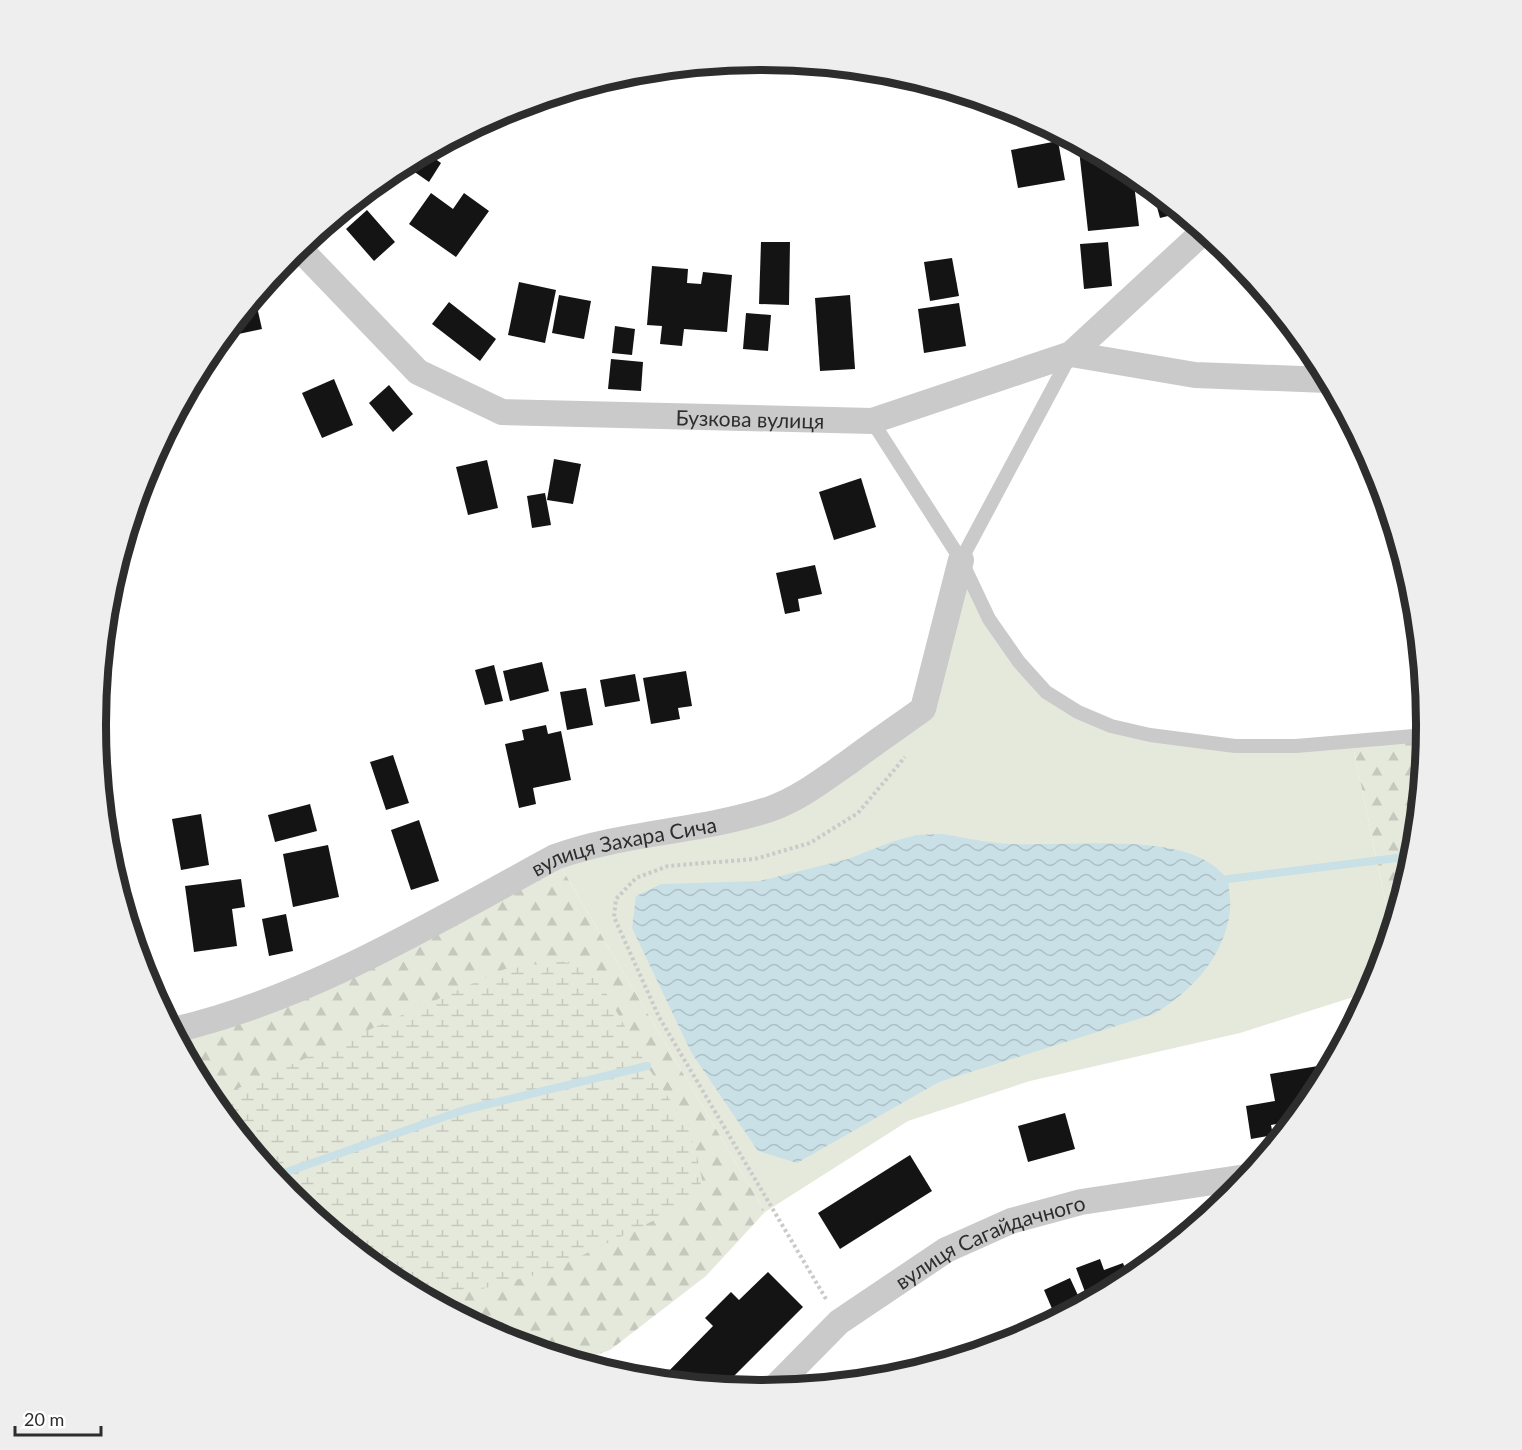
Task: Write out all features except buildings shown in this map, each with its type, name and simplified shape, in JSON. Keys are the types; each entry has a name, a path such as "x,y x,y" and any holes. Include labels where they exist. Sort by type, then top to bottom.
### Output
{"street":[{"name":"Бузкова вулиця","path":"306,255 418,372 502,412 872,421 1071,354 1197,237"},
{"path":"1071,354 1195,375 1317,380"},
{"name":"вулиця Захара Сича","path":"181,1028 280,996 387,948 555,857 604,843 739,818 772,808 804,794 923,709 962,560"},
{"name":"вулиця Сагайдачного","path":"783,1379 839,1322 946,1250 1011,1221 1082,1202 1231,1180"}],"lane":[{"path":"962,560 1071,354"},
{"path":"872,421 962,560 989,619 1046,692 1078,712 1111,726 1150,735 1235,746 1296,746 1415,736"}],"path":[{"path":"839,1322 659,1017 614,917 616,899 636,878 668,866 755,859 810,843 858,813 904,758 908,748"}],"green space":[{"path":"961,560 989,619 1046,692 1111,726 1235,746 1352,741 1388,913 1381,935 1356,996 1240,1033 1030,1081 908,1121 765,1212 555,857 739,818 923,709"},
{"path":"1415,736 1410,810 1403,853 1388,913 1352,741"},
{"path":"555,857 765,1212 706,1276 610,1350 591,1357 551,1345 511,1330 434,1292 363,1244 298,1188 269,1157 217,1089 181,1028 225,1015"},
{"path":"559,961 587,967 600,982 647,1066 687,1125 702,1180 694,1201 550,1271 470,1292 439,1295 397,1269 329,1217 269,1157 222,1096 505,969"}],"water":[{"path":"943,834 998,843 1137,844 1190,854 1211,864 1228,879 1230,912 1221,944 1204,971 1193,983 1154,1014 939,1082 797,1163 758,1151 691,1052 632,928 636,896 661,884 760,881 848,859 916,835"}],"waterway":[{"path":"1220,881 1402,857"},
{"path":"284,1173 464,1110 647,1066"}]}
